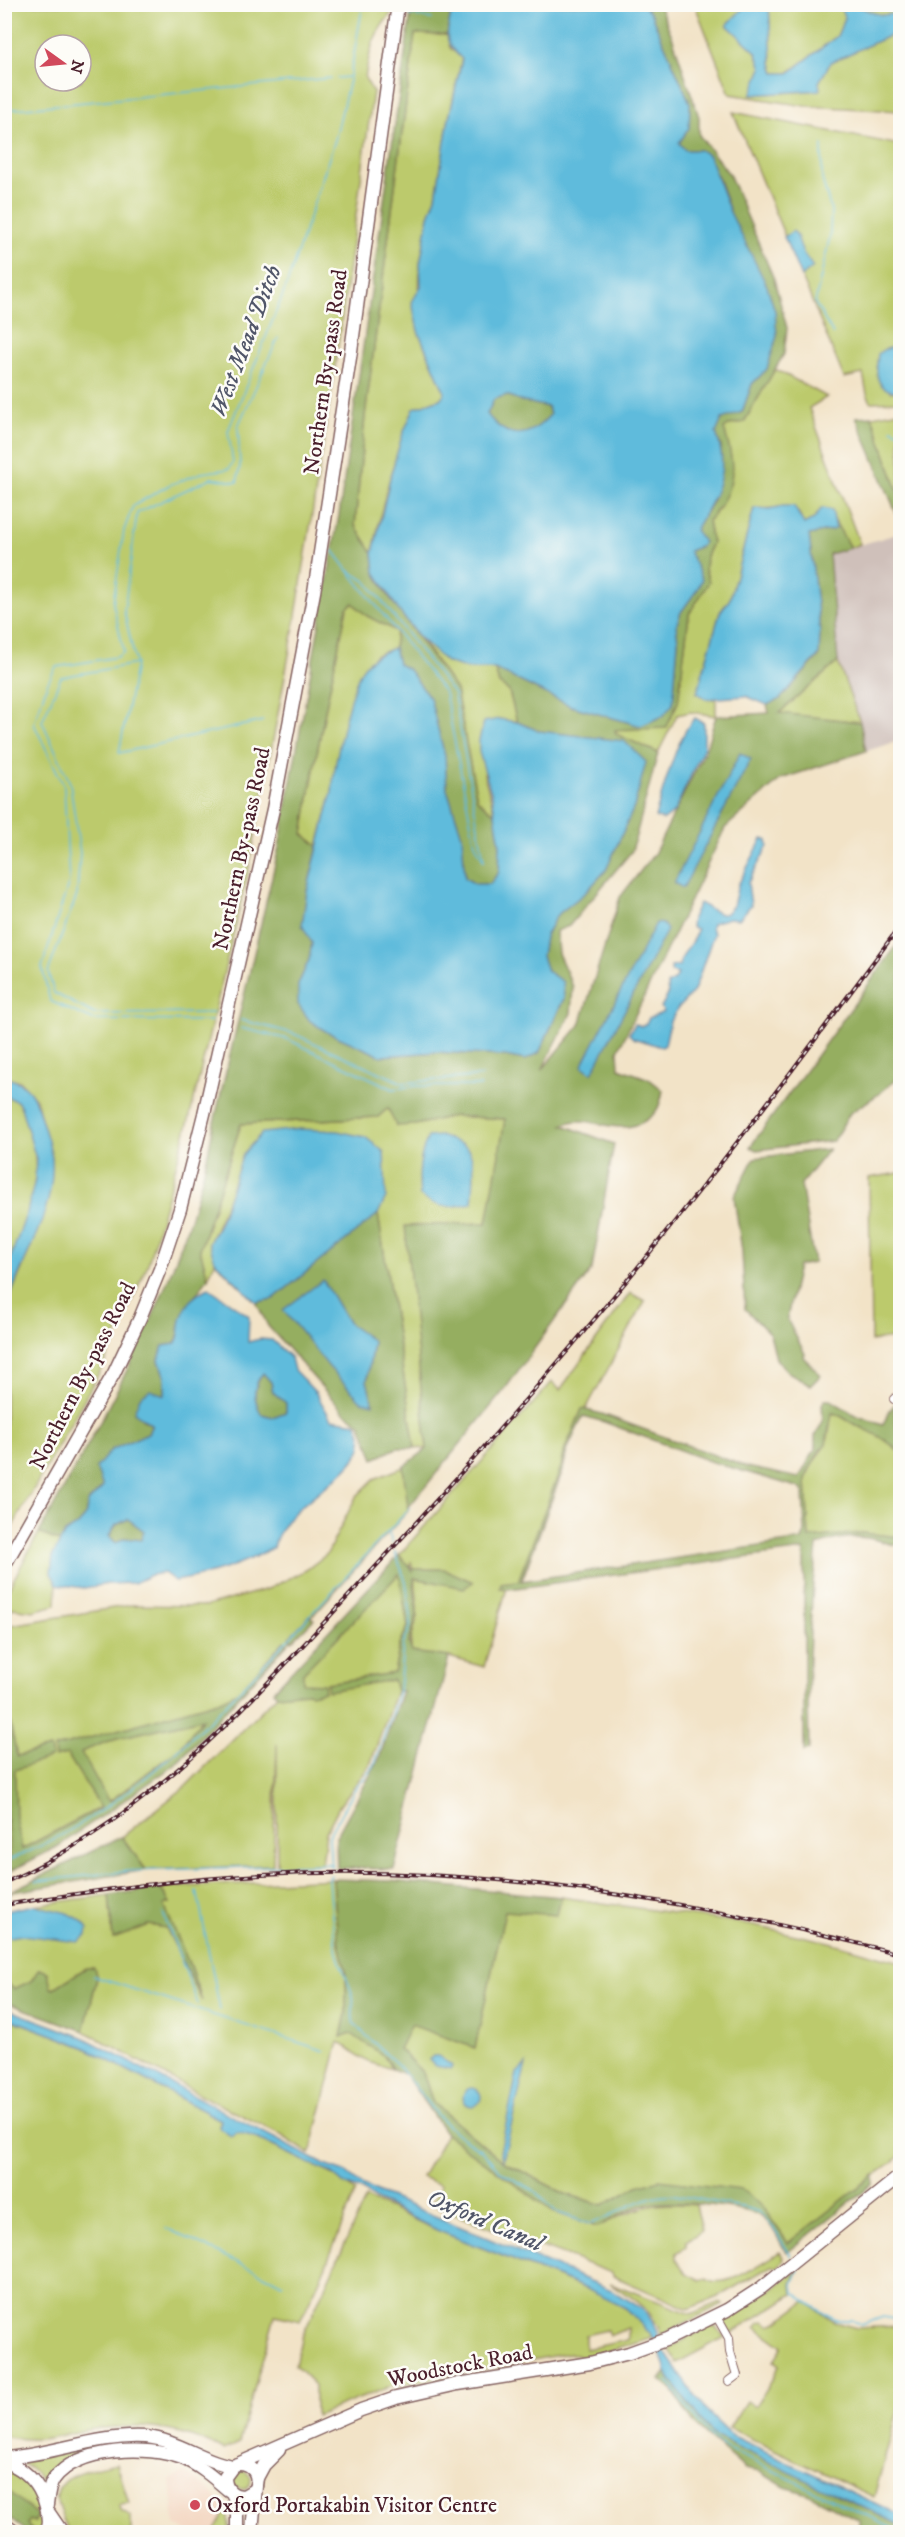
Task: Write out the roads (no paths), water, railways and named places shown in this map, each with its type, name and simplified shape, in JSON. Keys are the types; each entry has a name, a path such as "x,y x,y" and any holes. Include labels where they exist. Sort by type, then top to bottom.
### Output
{"main road":[{"name":"Northern By-pass Road","path":"4,1566 114,1373 160,1269 180,1209 226,1023 273,809 314,592 351,351 398,4"},
{"path":"716,2315 767,2283 900,2176"},
{"name":"Woodstock Road","path":"235,2465 361,2410 396,2398 458,2384 591,2363 650,2346 716,2315"},
{"path":"4,2460 98,2441 145,2437 175,2444 219,2463 248,2465 256,2473 257,2482 252,2532"},
{"name":"Woodstock Road","path":"257,2482 264,2465 284,2445"},
{"path":"4,2451 62,2448"},
{"path":"47,2532 49,2490 54,2479 64,2469 104,2453 146,2450 183,2459 202,2469 239,2496 248,2495 257,2482"},
{"path":"4,2460 33,2479 62,2532"},
{"path":"235,2465 225,2477 237,2504 237,2532"},
{"path":"4,2523 16,2532"}],"street":[{"path":"716,2315 729,2338 730,2352 737,2375 729,2381"}],"water":[{"path":"452,5 643,5 651,14 690,103 689,128 679,143 685,150 700,150 709,156 730,212 767,286 775,311 777,336 767,369 752,384 742,412 722,419 716,433 722,460 721,472 719,484 695,530 704,542 701,546 689,551 702,579 681,612 676,626 678,641 673,704 663,716 641,726 571,706 495,669 469,669 446,662 421,639 399,611 375,572 373,553 402,436 414,408 440,399 445,393 418,331 412,302 421,286 420,264 429,216 436,197 448,123 462,59 448,40","holes":["507,395 521,401 548,407 550,415 534,429 518,434 502,429 487,414 494,399"]},
{"path":"746,5 769,5 772,63 775,73 789,73 837,36 845,18 839,5 854,5 882,15 900,10 900,31 831,62 819,82 820,90 751,95 762,68 756,52 727,25"},
{"path":"793,231 803,253 813,267 801,277 784,237"},
{"path":"900,345 900,391 892,391 886,389 879,381 878,354 883,350"},
{"path":"794,506 804,524 814,519 822,508 832,510 836,529 809,535 820,631 819,655 780,699 767,705 746,696 706,699 697,693 720,612 730,599 754,508 769,509"},
{"path":"394,648 398,664 409,670 430,698 445,756 447,789 462,836 465,878 475,884 490,884 499,872 500,845 492,796 479,752 479,740 484,722 499,719 517,722 539,731 624,741 646,762 634,807 606,870 586,892 556,916 545,937 542,956 547,971 563,982 564,998 539,1053 525,1060 505,1056 436,1052 381,1056 327,1032 310,1021 298,1004 298,985 309,960 312,943 302,925 307,891 332,792 348,709 363,668 369,661"},
{"path":"695,718 704,723 704,747 674,812 664,820 655,817 677,750"},
{"path":"740,753 751,759 683,888 674,883"},
{"path":"762,839 767,840 768,846 748,883 751,905 739,919 729,918 712,923 711,928 714,933 694,991 678,1008 670,1021 665,1045 662,1047 633,1038 629,1034 635,1024 641,1026 646,1024 649,1018 664,1012 661,1007 668,995 667,985 675,980 678,974 671,972 671,967 679,966 696,933 697,929 691,927 692,918 699,903 720,914 725,914 733,906 738,885"},
{"path":"656,923 663,924 667,930 592,1073 582,1066"},
{"path":"5,1078 20,1083 30,1091 33,1097 50,1148 52,1177 44,1213 16,1281 5,1320 5,1273 27,1212 35,1180 36,1159 21,1107 17,1101 5,1096"},
{"path":"300,1129 337,1131 365,1137 384,1152 386,1197 378,1214 273,1299 256,1302 215,1261 209,1243 220,1222 243,1154 262,1133"},
{"path":"440,1136 463,1145 470,1153 474,1174 472,1203 445,1206 420,1196 420,1166 425,1144 428,1137"},
{"path":"323,1280 349,1324 373,1341 367,1381 373,1404 361,1401 329,1367 283,1310"},
{"path":"209,1288 249,1316 248,1342 260,1339 272,1340 291,1358 294,1370 316,1393 331,1419 357,1423 362,1438 358,1454 338,1477 288,1519 279,1532 274,1547 250,1559 201,1576 175,1581 164,1573 151,1575 134,1583 84,1588 57,1584 51,1573 53,1555 65,1533 77,1526 85,1517 88,1502 103,1487 96,1468 111,1450 148,1433 152,1425 134,1412 140,1397 150,1390 165,1395 165,1378 159,1360 163,1346 175,1344 186,1308","holes":["263,1373 271,1382 273,1392 286,1403 286,1412 273,1417 261,1414 256,1403 255,1388","128,1519 144,1531 141,1540 124,1538 116,1543 109,1536 116,1525"]},
{"path":"34,1905 64,1912 77,1918 88,1929 87,1935 78,1942 22,1935 5,1938 5,1911"},
{"path":"4,2008 83,2037 325,2165 345,2172 363,2186 614,2291 648,2315 666,2354 705,2410 731,2435 900,2515 900,2525 717,2437 700,2419 666,2372 652,2336 626,2308 580,2286 439,2231 378,2201 362,2190 344,2184 332,2173 252,2136 236,2132 231,2136 219,2128 221,2120 82,2046 5,2017"},
{"path":"433,2056 438,2056 452,2066 451,2069 435,2066 429,2060"},
{"path":"526,2064 503,2160 500,2152 517,2073"},
{"path":"472,2088 478,2091 481,2097 478,2103 472,2106 466,2103 463,2097 466,2091"}],"waterway":[{"name":"West Mead Ditch","path":"212,1021 93,1020 50,1001 42,967 69,882 64,786 34,724 47,684 56,667 117,657 124,652 113,603 124,530 133,506 169,485 201,473 229,469 233,462 228,431 286,287 335,140 363,4"},
{"name":"West Mead Ditch","path":"377,4 386,9"},
{"path":"409,15 432,19"},
{"path":"337,78 349,77"},
{"path":"4,110 331,78"},
{"path":"822,145 822,179 831,210 830,236 815,303 833,334"},
{"name":"West Mead Ditch","path":"213,1013 94,1014 54,993 48,972 77,895 80,853 70,783 42,721 61,677 136,664 124,611 137,513 211,478 237,482 240,466 238,426 278,338"},
{"path":"892,429 900,433"},
{"path":"333,550 348,570 445,693 475,844 484,861 454,694 367,582 348,570"},
{"path":"136,664 119,753 263,721"},
{"path":"241,1020 292,1033 403,1083 482,1076"},
{"path":"241,1028 287,1039 393,1089 416,1086 481,1086"},
{"path":"4,1862 86,1821 159,1766 226,1704 410,1508"},
{"path":"389,1533 392,1543"},
{"path":"331,1867 329,1837 331,1831 355,1789 374,1766 399,1691 403,1645 410,1628 411,1617 406,1582 395,1552"},
{"path":"36,1881 130,1871 330,1864"},
{"path":"331,1875 329,1878 335,1944 353,1997 354,2024 399,2066 436,2114 459,2136 481,2150 501,2172 536,2192 556,2212 590,2224 652,2197 663,2195 675,2195 747,2208 759,2212 770,2223 791,2256"},
{"path":"197,1891 220,2010"},
{"path":"163,1913 198,2004"},
{"path":"93,1976 325,2051"},
{"path":"166,2228 283,2284"},
{"path":"799,2269 793,2284 794,2293 835,2320 851,2320 861,2325 883,2317 900,2320"},
{"path":"668,2381 698,2422 720,2445 900,2532"}],"railway":[{"path":"4,1883 58,1855 109,1824 156,1788 200,1749 285,1665 468,1465 633,1273 802,1057 900,926"},
{"path":"4,1905 197,1879 343,1873 423,1875 504,1880 664,1902 743,1917 900,1954"}],"place":[{"name":"Oxford Portakabin Visitor Centre","path":"195,2505"}],"water label":[{"name":"Oxford Canal","path":"485,2221"}]}
